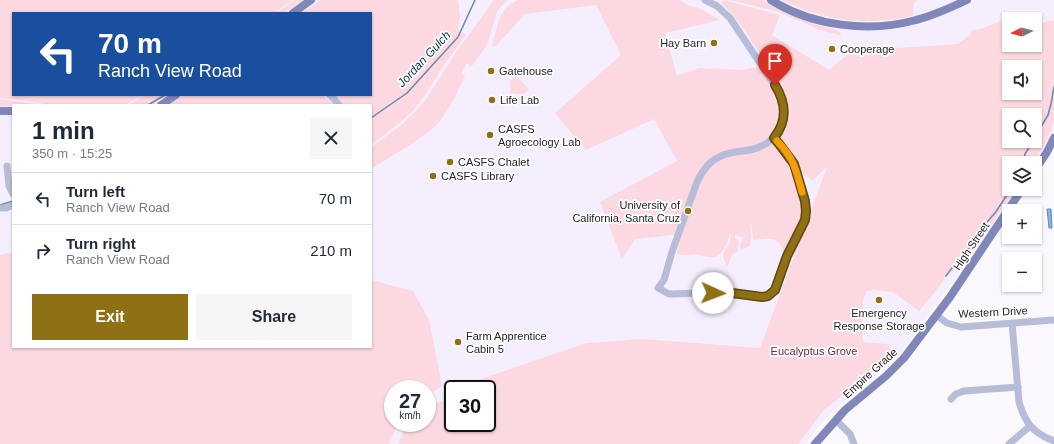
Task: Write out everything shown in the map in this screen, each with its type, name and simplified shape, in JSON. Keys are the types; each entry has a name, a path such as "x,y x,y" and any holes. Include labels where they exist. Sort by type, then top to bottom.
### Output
{"main road":[{"path":"294,12 311,0"},
{"path":"771,0 793,11 829,23 872,27 916,20 935,14 967,0"},
{"path":"162,104 174,96"},
{"path":"0,111 12,111"},
{"path":"1042,160 1054,138"},
{"name":"High Street","path":"936,315 957,287 1017,196"},
{"name":"Empire Grade","path":"815,444 845,410 886,376 904,358 936,315"}],"street":[{"path":"705,0 718,6 730,18 780,94 783,102 784,116 780,128 774,138 760,146 721,156 705,167 697,182 675,242 664,280 658,288 669,294 732,293 762,297 768,296 775,290 787,256 805,220 806,211 805,201 794,164 774,138"},
{"path":"331,96 337,104"},
{"path":"7,166 9,186 12,192"},
{"path":"0,208 6,208 12,205"},
{"name":"Western Drive","path":"936,315 947,323 961,327 1054,320"},
{"path":"1012,323 1019,402 1022,414 1030,426 1041,436 1054,441"},
{"path":"951,399 956,394 964,391 1018,387"},
{"path":"836,420 850,434 854,444"},
{"path":"1009,444 1030,426"}],"shaded area":[{"name":"University of California, Santa Cruz","path":"0,0 1054,0 1054,131 1052,139 1040,156 1002,156 1002,196 1016,196 1010,204 1002,204 1002,215 902,351 886,367 844,401 818,427 806,444 0,444"}],"green space":[{"path":"0,0 293,0 275,12 12,12 12,96 142,96 127,104 47,104 0,98"},
{"path":"295,0 304,0 298,4 298,1 297,4 289,10 277,12"},
{"path":"321,0 458,0 460,16 458,30 466,35 414,110 372,144 372,104 341,104 336,96 372,96 372,12 303,12"},
{"path":"494,0 508,0 497,12 487,45 471,67 467,63 461,74 465,76 453,101 441,120 416,141 372,168 372,146 400,126 415,112 426,99 457,51"},
{"name":"Eucalyptus Grove","path":"518,0 680,0 687,5 701,9 720,20 665,33 677,76 699,68 742,70 767,65 740,24 721,3 724,0 780,15 772,35 829,70 852,51 958,44 970,35 972,30 981,29 1002,20 1002,52 1042,52 1042,23 1052,20 1054,21 1054,122 1050,133 1045,143 1037,156 1002,156 1002,196 1011,196 1006,204 1002,204 1002,209 961,268 956,270 915,223 953,267 919,311 893,292 873,290 867,291 863,301 863,342 887,344 895,354 824,410 798,444 398,444 403,432 436,432 436,403 444,401 444,432 496,432 496,380 478,380 587,343 642,339 760,348 827,167 813,180 789,167 801,202 802,213 800,222 783,253 781,245 777,241 767,239 753,240 751,223 750,246 740,250 740,245 745,237 746,233 744,237 734,235 739,241 738,251 732,255 727,267 725,266 726,264 723,253 730,243 730,234 724,249 721,253 714,257 695,254 678,255 677,252 682,234 635,239 622,259 600,202 677,161 654,119 586,150 555,113 621,55 596,5 525,14 495,47 492,45 499,19 506,9"},
{"path":"730,0 762,0 787,14 836,30 840,32 841,35 820,30 779,12"},
{"path":"782,0 917,0 914,3 912,16 878,21 862,21 846,20 814,13"},
{"path":"516,75 529,90 523,94 510,94 510,81"},
{"path":"144,96 166,96 153,104 130,104"},
{"path":"182,96 323,96 333,104 170,104"},
{"path":"0,99 37,104 12,104 12,106 0,106"},
{"path":"12,252 12,348 372,348 372,280 413,291 429,320 442,386 436,390 436,380 384,380 384,432 394,432 389,444 0,444 0,255"}],"water":[{"path":"1047,209 1051,209 1052,228 1049,228"}],"waterway":[{"name":"Jordan Gulch","path":"372,117 407,93 458,37 475,0"},
{"path":"1042,125 1048,115 1054,87"},
{"path":"150,104 163,96"},
{"path":"1025,156 1029,148"},
{"path":"946,276 952,268 959,265 979,231 995,213 1006,196"},
{"name":"Jordan Gulch","path":"0,205 12,201"}],"slow traffic":[{"path":"777,141 790,156 794,164 802,192"}],"place":[{"name":"Hay Barn","path":"714,43"},
{"name":"Cooperage","path":"832,49"},
{"name":"Gatehouse","path":"491,71"},
{"name":"Life Lab","path":"492,100"},
{"name":"CASFS Agroecology Lab","path":"490,135"},
{"name":"CASFS Chalet","path":"450,162"},
{"name":"CASFS Library","path":"433,176"},
{"name":"University of California, Santa Cruz","path":"688,211"},
{"name":"Emergency Response Storage","path":"879,300"},
{"name":"Farm Apprentice Cabin 5","path":"458,342"}],"route":[{"path":"713,293 732,293 762,297 768,296 775,290 787,256 805,220 805,201 794,164 790,156 774,138 782,122 784,110 783,102 775,85"}]}
